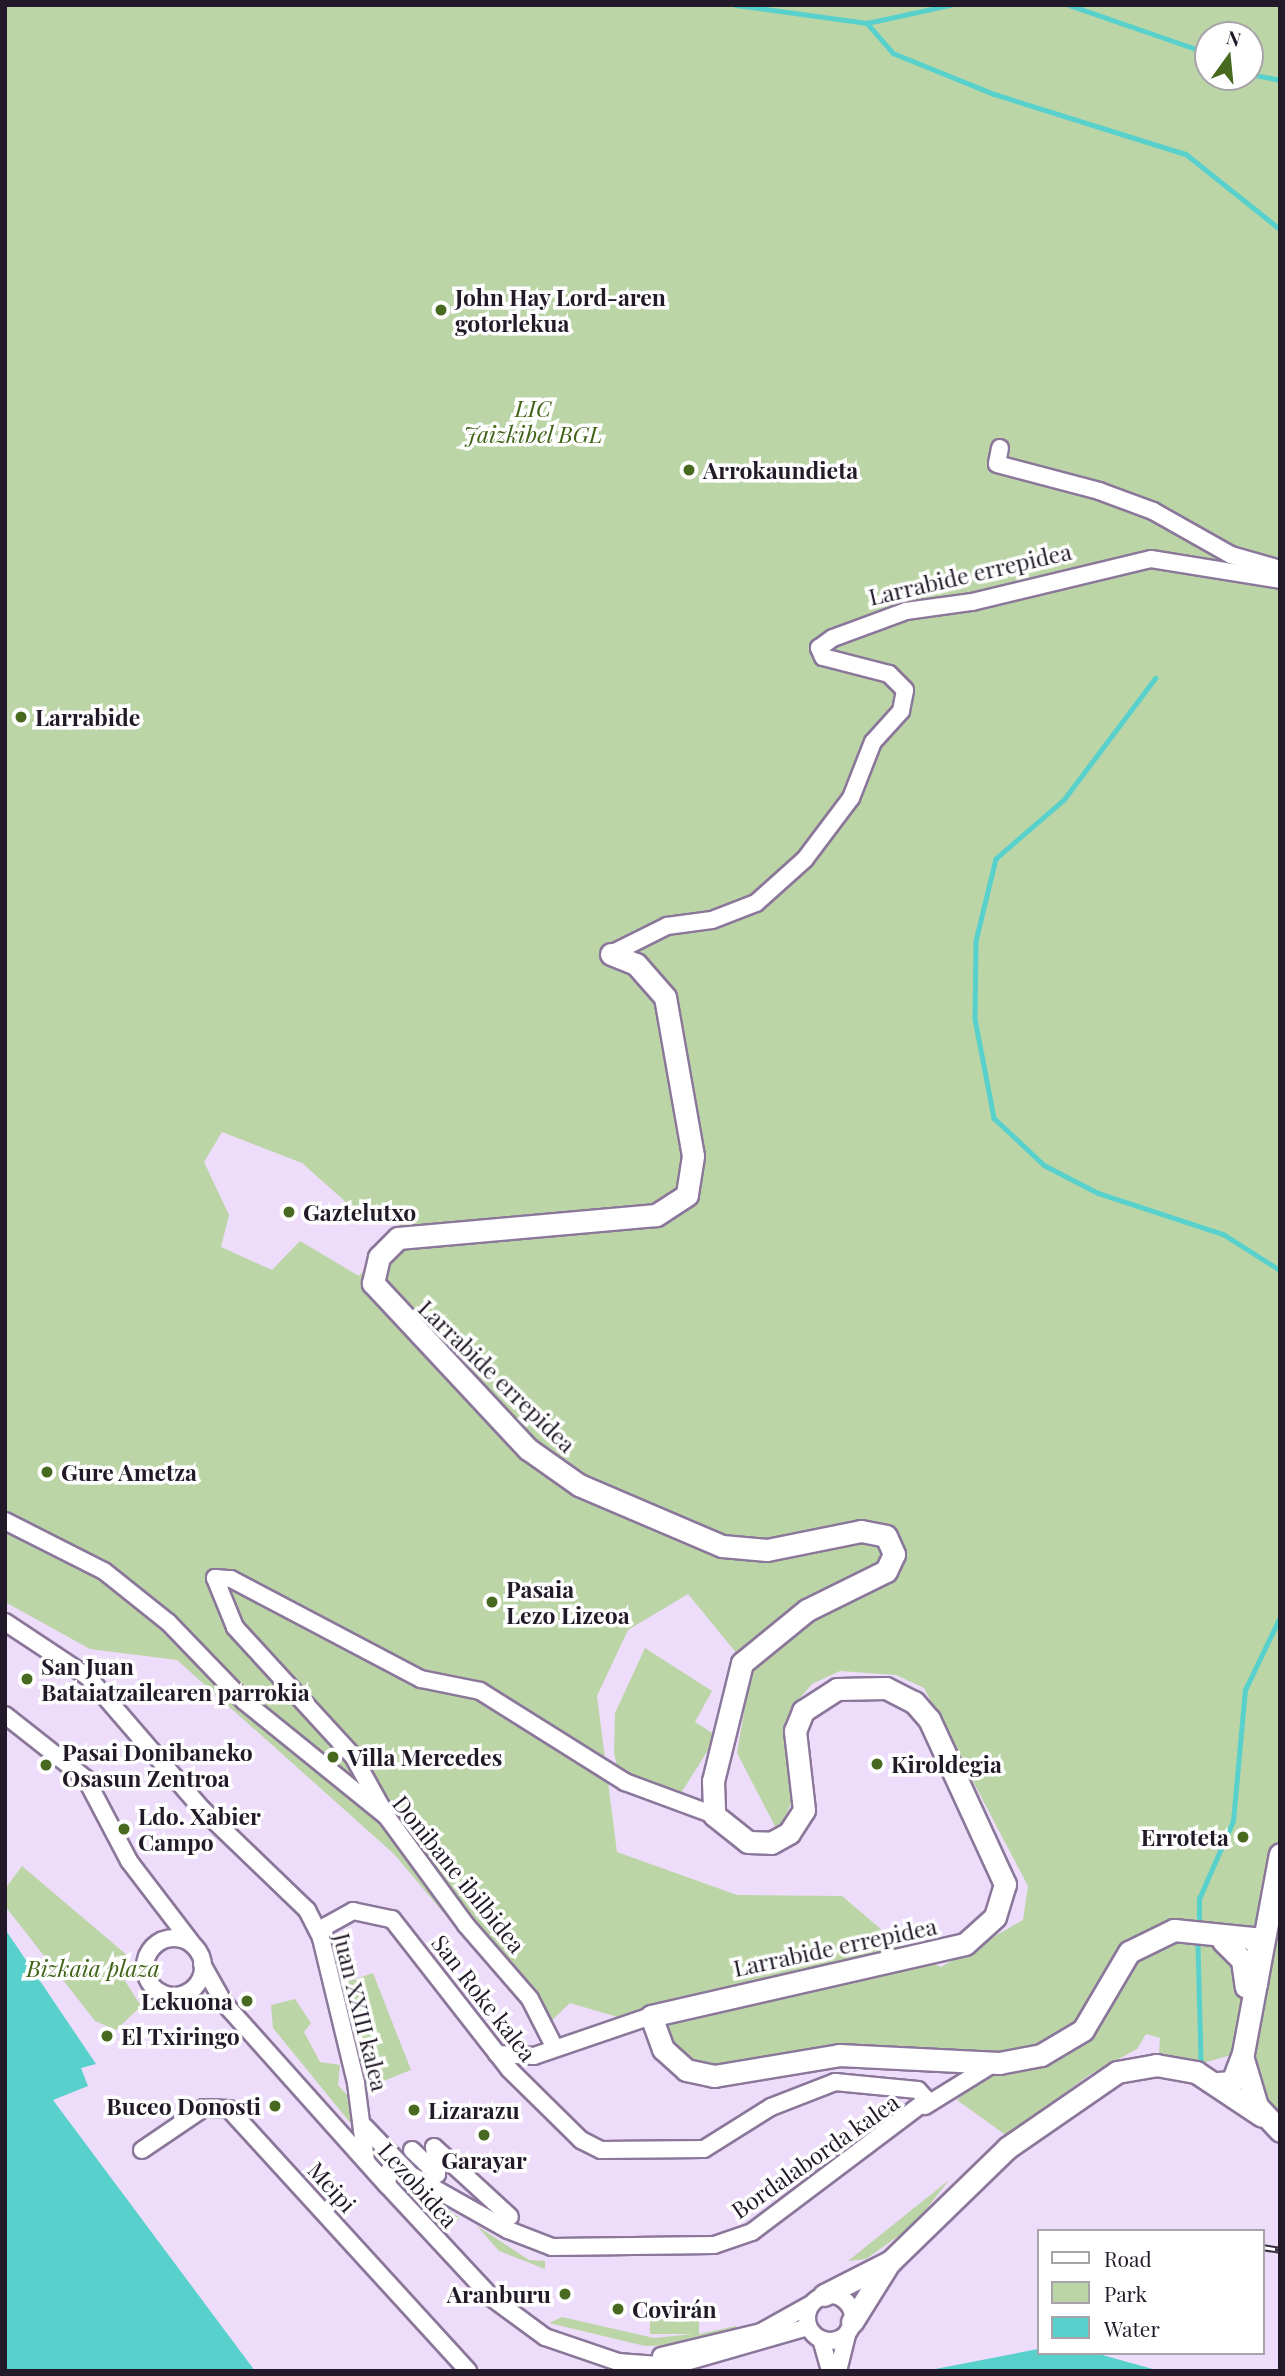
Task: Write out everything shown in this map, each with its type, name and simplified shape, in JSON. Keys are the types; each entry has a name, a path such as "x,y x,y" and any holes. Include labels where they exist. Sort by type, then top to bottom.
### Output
{"street":[{"path":"1000,448 997,464 1099,491 1153,511 1231,555 1280,569"},
{"name":"Larrabide errepidea","path":"611,954 667,926 712,920 756,902 805,859 851,798 873,742 901,711 905,690 889,674 823,657 819,648 833,638 906,611 972,602 1151,559 1280,580"},
{"name":"Larrabide errepidea","path":"611,954 636,964 665,997 693,1156 687,1195 656,1215 398,1238 379,1257 373,1283 528,1449 579,1485 722,1546 767,1550 860,1531 886,1536 894,1554 886,1571 807,1609 742,1663 713,1781 714,1815 748,1842 771,1843 789,1833 804,1810 795,1731 803,1711 837,1689 886,1688 914,1702 929,1719 1003,1872 1002,1905 979,1933 947,1951 651,2016"},
{"name":"Donibane ibilbidea","path":"5,1521 124,1586 244,1701 387,1817 530,1999 555,2048"},
{"path":"387,1817 353,1756 235,1627 215,1578 231,1579 421,1679 480,1691 625,1782 714,1815"},
{"name":"Juan XXIII kalea","path":"5,1622 88,1677 202,1809 293,1893 321,1938 365,2127 366,2161"},
{"path":"5,1715 86,1779 130,1861 194,1946 202,1964 188,1992"},
{"path":"838,2371 850,2327 891,2261 1007,2148 1100,2080 1156,2065 1216,2082 1232,2082 1242,2053 1261,1930 1278,1864"},
{"name":"San Roke kalea","path":"321,1938 344,1914 362,1909 386,1914 492,2050 581,2140 601,2150 704,2149 771,2107 835,2082 926,2101"},
{"path":"492,2050 514,2059 651,2016 666,2053 686,2070 714,2076 839,2055 999,2063 1064,2046 1091,2020 1129,1952 1161,1933 1200,1929 1226,1937 1261,1930"},
{"path":"1216,2082 1234,2045 1251,1985 1242,1960 1226,1937"},
{"path":"194,1946 162,1940 145,1964 156,1990 188,1992 224,2003"},
{"name":"Lezobidea","path":"202,1964 224,2003 387,2185 509,2313 545,2337 607,2359 641,2366 691,2363 808,2327"},
{"path":"1242,2053 1262,2116"},
{"name":"Bordalaborda kalea","path":"409,2174 438,2182 552,2247 724,2244 751,2232 926,2101 999,2063"},
{"path":"1216,2082 1280,2131"},
{"name":"Meipi","path":"142,2150 204,2108 229,2109 468,2371"},
{"name":"Juan XXIII kalea","path":"345,2138 359,2139 365,2127"},
{"name":"Juan XXIII kalea","path":"365,2127 409,2174"},
{"path":"438,2182 434,2147 510,2217"},
{"path":"412,2150 438,2182"},
{"path":"387,2185 392,2169 409,2174"},
{"path":"830,2371 821,2339 808,2327 817,2300 891,2261"},
{"path":"817,2300 846,2301 850,2327"},
{"name":"Lezobidea","path":"607,2359 721,2345 761,2332 817,2300"},
{"path":"821,2339 850,2327"}],"green space":[{"name":"LIC Jaizkibel BGL","path":"5,5 1280,5 1280,2118 1262,2097 1250,2053 1266,1934 1230,1932 1247,1978 1231,2055 1200,2064 1159,2054 1160,2038 1146,2034 1137,2049 1089,2075 1007,2136 957,2100 998,2064 850,2055 705,2076 655,2028 570,2003 542,2030 394,1854 177,1660 90,1649 5,1602","holes":["222,1132 302,1163 366,1220 400,1225 359,1276 300,1241 272,1270 221,1247 229,1215 204,1162","688,1594 751,1671 737,1753 778,1832 794,1797 784,1739 793,1706 812,1684 840,1671 896,1675 924,1688 1028,1886 1023,1920 941,1967 903,1948 842,1896 737,1895 617,1852 597,1696 628,1630"]},
{"path":"645,1648 712,1691 695,1722 717,1736 676,1801 617,1766 614,1753 615,1713"},
{"name":"Bizkaia plaza","path":"22,1866 128,1956 125,1981 141,2006 116,2030 95,2021 5,1906 5,1889"},
{"path":"373,1973 411,2070 366,2088 341,1984"},
{"path":"295,1999 311,2023 304,2032 320,2062 340,2065 338,2085 347,2095 352,2125 273,2028 271,2005"},
{"path":"949,2180 914,2225 866,2259 848,2261"},
{"path":"410,2188 423,2193 460,2218 448,2229"},
{"path":"477,2226 529,2260 545,2261 545,2269 499,2251"},
{"path":"562,2317 654,2338 693,2334 650,2334 650,2319 699,2319 699,2334 736,2326 740,2332 684,2345 645,2346 549,2323"}],"water":[{"path":"5,1929 96,2064 81,2068 88,2086 53,2100 255,2371 5,2371"},
{"path":"1036,2349 1036,2355 1102,2355 1160,2371 925,2371"}],"waterway":[{"path":"736,5 867,23 950,5"},
{"path":"1069,5 1194,48"},
{"path":"867,23 893,53 994,94 1186,154 1280,229"},
{"path":"1264,77 1280,80"},
{"path":"1156,678 1064,800 996,859 976,941 975,1019 994,1118 1044,1165 1098,1193 1223,1234 1280,1270"},
{"path":"1199,1918 1199,1899 1233,1821 1245,1690 1280,1617"},
{"path":"1198,1944 1201,2060"}],"railway":[{"path":"1264,2247 1280,2250"}],"place":[{"name":"John Hay Lord-aren gotorlekua","path":"441,310"},
{"name":"Arrokaundieta","path":"689,470"},
{"name":"Larrabide","path":"21,717"},
{"name":"Gaztelutxo","path":"289,1212"},
{"name":"Gure Ametza","path":"47,1472"},
{"name":"Pasaia Lezo Lizeoa","path":"492,1602"},
{"name":"San Juan Bataiatzailearen parrokia","path":"27,1679"},
{"name":"Villa Mercedes","path":"333,1757"},
{"name":"Kiroldegia","path":"877,1764"},
{"name":"Pasai Donibaneko Osasun Zentroa","path":"46,1765"},
{"name":"Ldo. Xabier Campo","path":"124,1829"},
{"name":"Erroteta","path":"1243,1837"},
{"name":"Lekuona","path":"247,2001"},
{"name":"El Txiringo","path":"107,2036"},
{"name":"Buceo Donosti","path":"275,2106"},
{"name":"Lizarazu","path":"414,2110"},
{"name":"Garayar","path":"484,2135"},
{"name":"Aranburu","path":"565,2294"},
{"name":"Covirán","path":"618,2309"}]}
